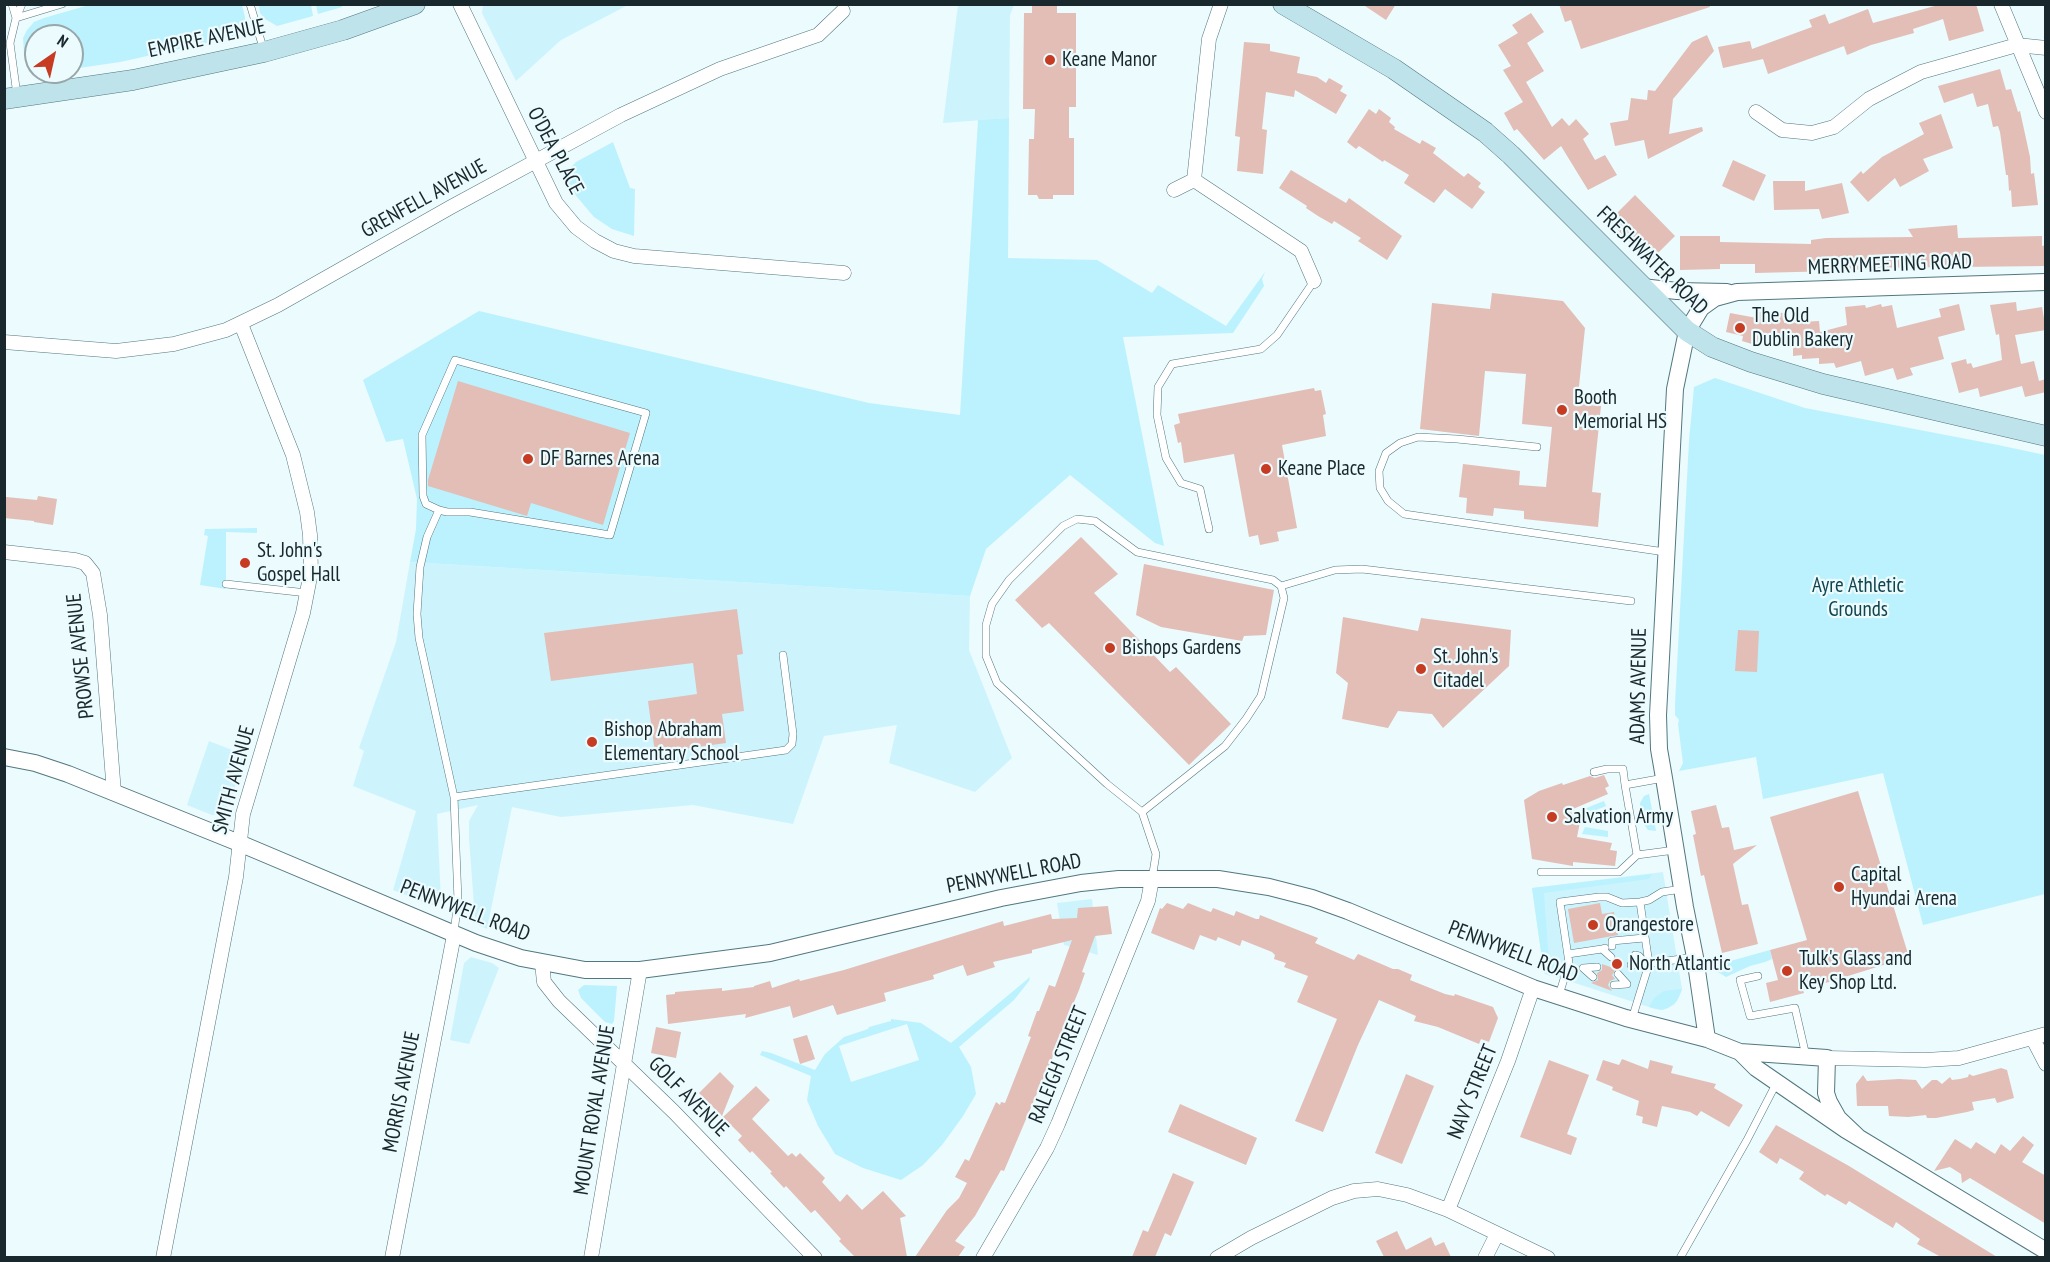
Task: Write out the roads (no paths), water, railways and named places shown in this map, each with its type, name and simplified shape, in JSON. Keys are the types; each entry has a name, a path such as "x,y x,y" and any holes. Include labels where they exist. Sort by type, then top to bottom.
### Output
{"main road":[{"name":"EMPIRE AVENUE","path":"11,98 133,80 264,52 343,30 415,4"},
{"name":"FRESHWATER ROAD","path":"1291,6 1394,69 1485,132 1522,165 1687,331 1712,347 1783,373 1823,384 2046,436"}],"street":[{"name":"O'DEA PLACE","path":"460,4 556,203 576,227 595,241 614,251 634,256 844,273"},
{"path":"1194,180 1209,39 1221,4"},
{"path":"2001,4 2046,112"},
{"name":"GRENFELL AVENUE","path":"4,342 97,350 136,349 189,341 241,324 621,115 689,82 818,35 843,11"},
{"path":"1756,112 1782,130 1812,133 1834,127 1869,99 1922,72 2017,45 2046,48"},
{"path":"1174,190 1194,180"},
{"path":"1194,180 1301,251 1314,281"},
{"name":"MERRYMEETING ROAD","path":"1642,287 1677,291 1737,292 2046,282"},
{"name":"MERRYMEETING ROAD","path":"1687,331 1701,308 1715,298 1737,292"},
{"name":"SMITH AVENUE","path":"163,1257 236,877 243,814 308,594 311,554 307,512 293,455 241,324"},
{"name":"ADAMS AVENUE","path":"1687,331 1675,389 1658,715 1664,778 1707,1039"},
{"name":"PROWSE AVENUE","path":"4,552 75,560 85,564 93,573 100,615 114,793"},
{"name":"PENNYWELL ROAD","path":"4,757 53,769 114,793 454,935 498,951 542,963 585,970 640,970 782,951 944,911 1050,888 1099,881 1218,879 1302,895 1348,911 1533,988 1632,1019 1707,1039 1740,1052 1827,1058 1903,1060 1959,1058 2039,1036"},
{"name":"RALEIGH STREET","path":"983,1257 1058,1124 1148,901 1152,879"},
{"name":"MORRIS AVENUE","path":"392,1257 454,935"},
{"name":"GOLF AVENUE","path":"542,963 544,982 550,990 697,1134 815,1257"},
{"name":"MOUNT ROYAL AVENUE","path":"591,1257 640,970"},
{"name":"NAVY STREET","path":"1448,1210 1508,1060 1533,988"},
{"path":"2039,1036 2046,1064"},
{"path":"1740,1052 1756,1068 1858,1137 2046,1251"},
{"path":"1827,1058 1826,1093 1838,1118 1858,1137"},
{"path":"1217,1257 1317,1205 1354,1191 1378,1189 1407,1195 1448,1210 1548,1257"},
{"path":"1485,1257 1497,1234"}],"lane":[{"path":"12,4 16,18"},
{"path":"11,98 10,43 22,4"},
{"path":"16,18 62,4"},
{"path":"250,4 264,52"},
{"path":"1209,529 1200,489 1181,483 1166,458 1157,414 1158,387 1172,364 1262,349 1277,335 1314,281"},
{"path":"455,360 646,413 610,536 470,512 439,510 426,504 423,495 423,435 455,360"},
{"path":"1537,447 1418,437 1400,443 1386,453 1378,471 1380,488 1388,501 1404,514 1665,552"},
{"path":"439,510 423,550 417,614 419,638 454,797 458,901 454,935"},
{"path":"1142,812 1225,746 1261,696 1284,598 1281,586 1273,579 1137,552 1095,521 1077,519 1063,526 1009,580 992,604 986,625 986,656 997,683 1107,784 1142,812 1156,854 1152,879"},
{"path":"1281,586 1335,570 1362,569 1631,602"},
{"path":"226,584 308,594"},
{"path":"454,797 786,750 792,744 793,734 783,655"},
{"path":"1594,772 1623,769 1637,855"},
{"path":"1625,785 1664,778"},
{"path":"1541,872 1619,872 1637,855 1676,850"},
{"path":"1559,995 1569,963 1560,903 1599,897 1607,897 1622,903 1640,902 1649,900 1662,892 1682,889"},
{"path":"1632,1019 1647,964 1640,902"},
{"path":"1568,954 1613,947 1612,941 1644,938"},
{"path":"1602,949 1611,957"},
{"path":"1635,955 1647,964"},
{"path":"1631,965 1695,957"},
{"path":"1569,963 1583,968 1593,977"},
{"path":"1583,968 1597,967"},
{"path":"1618,974 1627,984"},
{"path":"1758,976 1740,980 1750,1016 1795,1008 1806,1056"},
{"path":"1614,985 1627,984 1641,988"},
{"path":"1680,1257 1748,1140 1777,1082"}],"place":[{"name":"Keane Manor","path":"1050,60"},
{"name":"The Old Dublin Bakery","path":"1740,328"},
{"name":"Booth Memorial HS","path":"1562,410"},
{"name":"DF Barnes Arena","path":"528,459"},
{"name":"Keane Place","path":"1266,469"},
{"name":"St. John's Gospel Hall","path":"245,563"},
{"name":"Bishops Gardens","path":"1110,648"},
{"name":"St. John's Citadel","path":"1421,669"},
{"name":"Bishop Abraham Elementary School","path":"592,742"},
{"name":"Salvation Army","path":"1552,817"},
{"name":"Capital Hyundai Arena","path":"1839,887"},
{"name":"Orangestore","path":"1593,925"},
{"name":"North Atlantic","path":"1617,964"},
{"name":"Tulk's Glass and Key Shop Ltd.","path":"1787,971"}],"park label":[{"name":"Ayre Athletic Grounds","path":"1858,598"}]}
